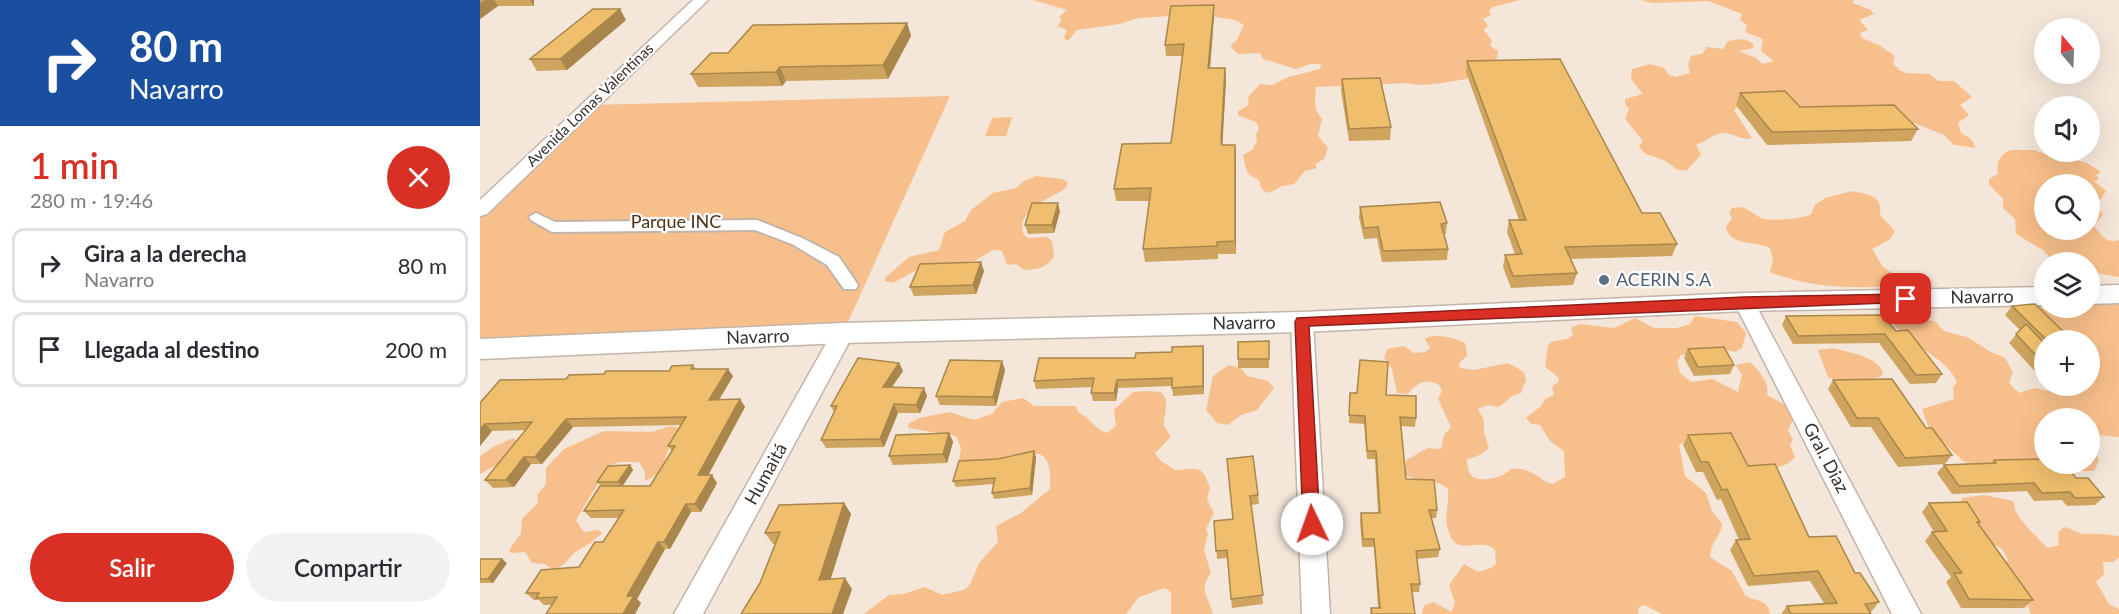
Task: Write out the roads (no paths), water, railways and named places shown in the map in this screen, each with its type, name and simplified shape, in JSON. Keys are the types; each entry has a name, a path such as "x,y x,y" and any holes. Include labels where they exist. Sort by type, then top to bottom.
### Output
{"street":[{"name":"Avenida Lomas Valentinas","path":"480,210 701,0"},
{"path":"536,217 552,227 757,225 798,241 833,261 850,285"},
{"path":"2100,295 2119,294"},
{"name":"Navarro","path":"480,348 843,333 1302,322 1744,302 2034,296"},
{"name":"Gral. Diaz","path":"1744,302 1907,614"},
{"path":"1302,322 1316,614"},
{"name":"Humaitá","path":"688,614 843,333"}],"place":[{"name":"ACERIN S.A","path":"1604,280"}],"park label":[{"name":"Parque INC","path":"676,222"}]}
